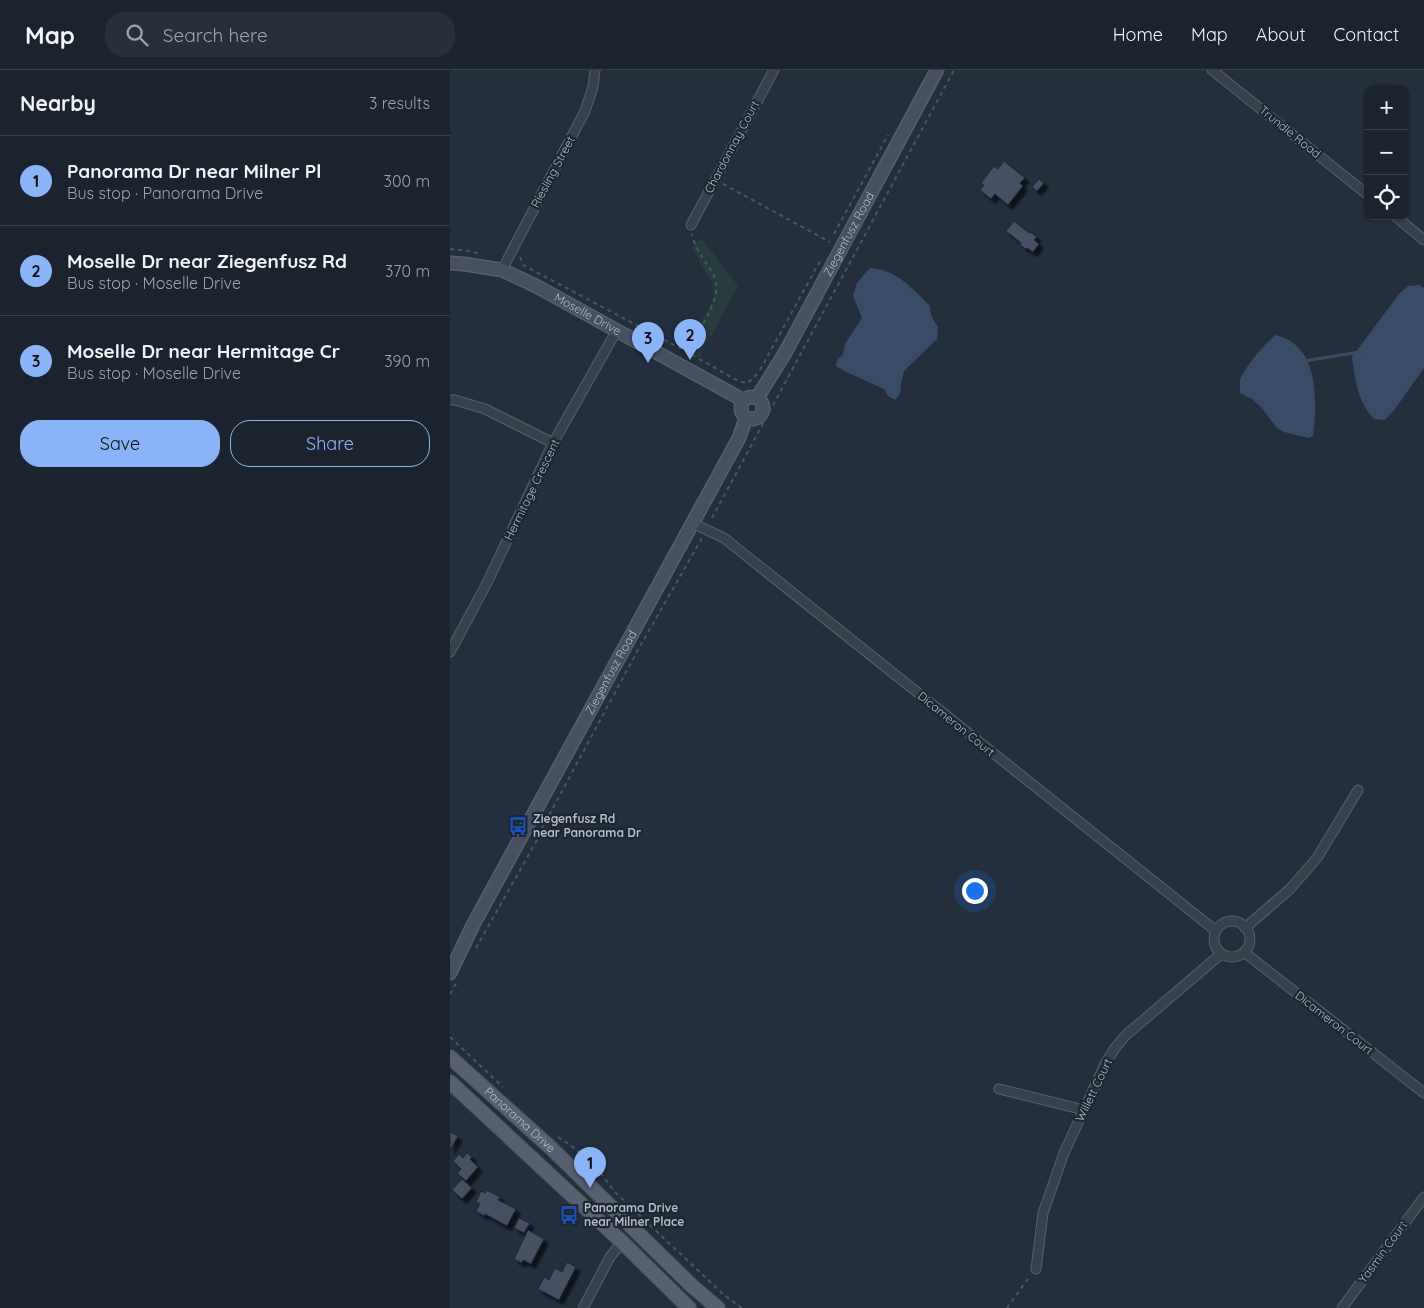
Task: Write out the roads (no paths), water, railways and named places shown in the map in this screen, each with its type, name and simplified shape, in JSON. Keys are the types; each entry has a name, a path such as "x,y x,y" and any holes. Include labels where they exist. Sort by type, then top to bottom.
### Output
{"main road":[{"name":"Panorama Drive","path":"450,1057 551,1148 685,1279 718,1308"},
{"name":"Panorama Drive","path":"452,1085 622,1242 689,1308"}],"street":[{"name":"Riesling Street","path":"502,270 585,111 593,87 595,70"},
{"name":"Chardonnay Court","path":"691,225 774,70"},
{"name":"Ziegenfusz Road","path":"757,398 785,353 937,70"},
{"name":"Trundle Road","path":"1212,70 1364,192"},
{"path":"1400,220 1424,240"},
{"name":"Moselle Drive","path":"450,263 502,270 536,286 743,400"},
{"name":"Hermitage Crescent","path":"450,652 487,583 553,443 617,330"},
{"path":"750,396 757,398 763,405 762,413 756,418 746,418 740,408 743,400 750,396"},
{"path":"450,400 485,409 553,443"},
{"name":"Ziegenfusz Road","path":"450,956 473,925 738,438 746,418"},
{"name":"Dicameron Court","path":"692,523 724,538 1216,931"},
{"path":"1245,928 1290,889 1317,858 1358,790"},
{"path":"1237,922 1245,928 1249,943 1244,952 1236,956 1226,956 1221,954 1216,948 1214,939 1216,931 1223,924 1237,922"},
{"name":"Ziegenfusz Road","path":"455,975 473,925"},
{"name":"Dicameron Court","path":"1244,952 1424,1093"},
{"name":"Willett Court","path":"1036,1269 1043,1212 1064,1153 1105,1064 1126,1035 1221,954"},
{"path":"998,1089 1084,1110"},
{"name":"Yasmin Court","path":"1342,1308 1424,1197"},
{"path":"583,1308 610,1257 622,1242"}],"water":[{"path":"870,268 888,272 910,286 930,306 931,314 938,327 937,339 904,371 900,394 895,400 888,396 884,389 836,366 837,360 843,354 845,344 862,318 853,296 857,283"},
{"path":"1419,285 1424,288 1424,368 1385,420 1374,419 1361,398 1352,357 1399,294 1408,286"},
{"path":"1276,335 1290,341 1301,350 1308,363 1315,392 1313,436 1309,438 1284,432 1277,428 1261,407 1252,399 1240,393 1240,381 1245,369 1261,349"}],"waterway":[{"path":"1304,361 1360,352"}],"place":[{"name":"Moselle Dr near Ziegenfusz Rd","path":"690,360"},
{"name":"Moselle Dr near Hermitage Cr","path":"648,363"},
{"name":"Ziegenfusz Rd near Panorama Dr","path":"518,826"},
{"name":"Panorama Dr near Milner Pl","path":"590,1188"},
{"name":"Panorama Drive near Milner Place","path":"569,1215"}]}
